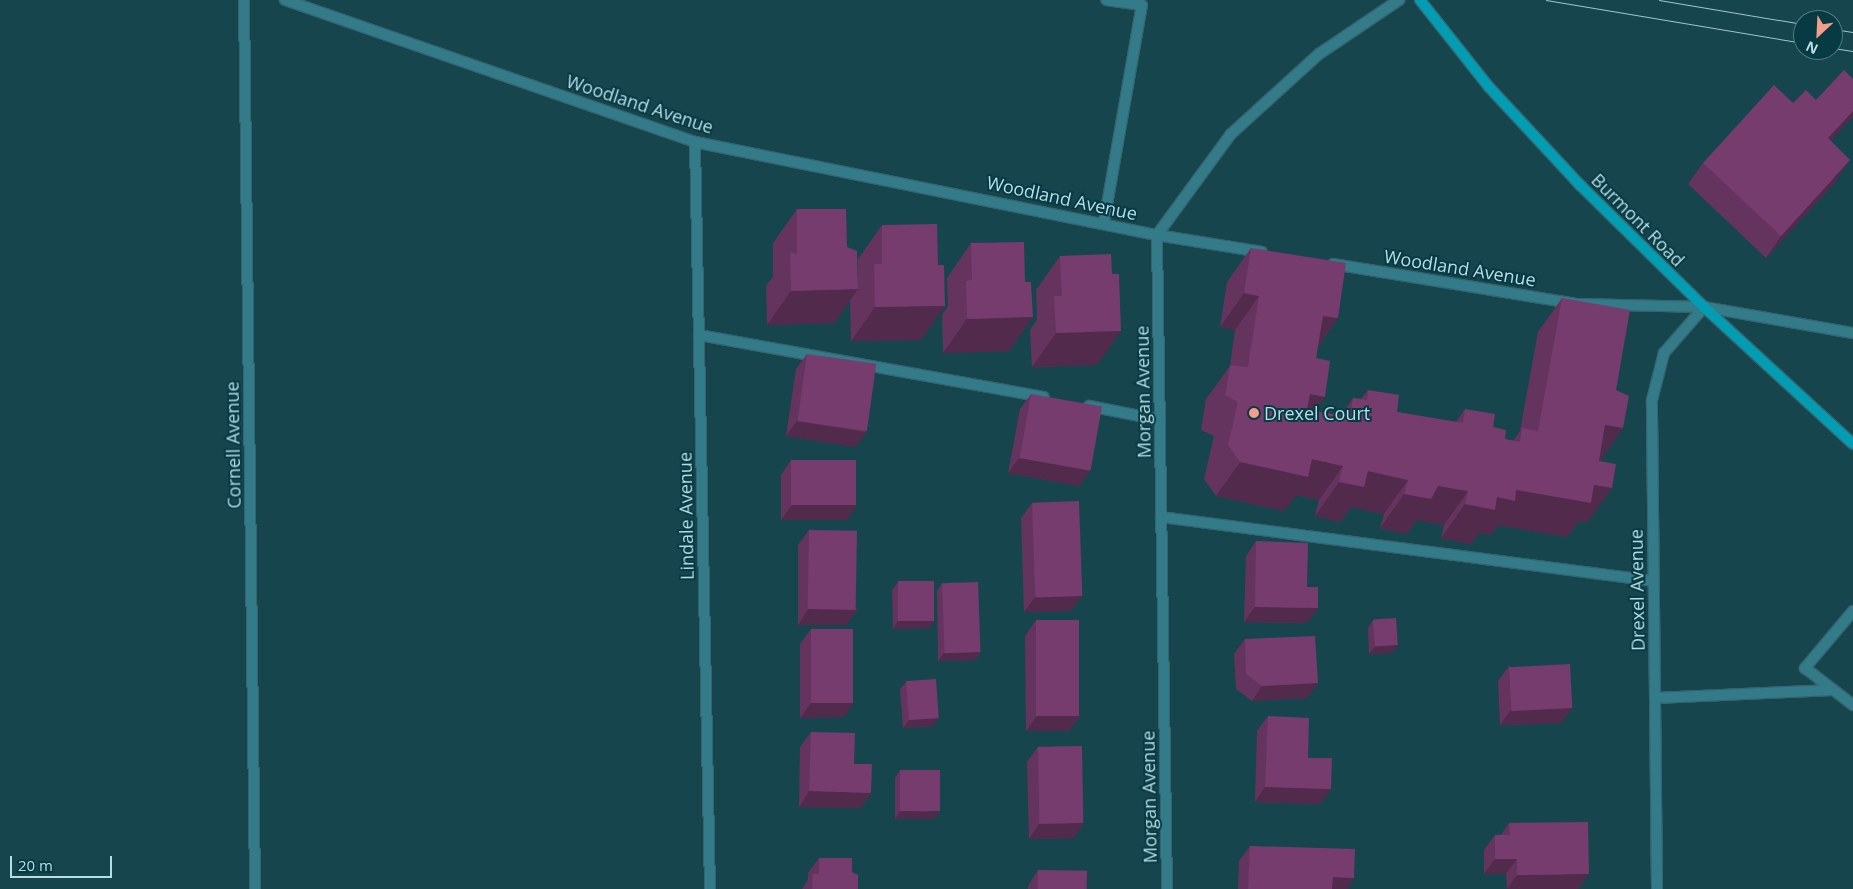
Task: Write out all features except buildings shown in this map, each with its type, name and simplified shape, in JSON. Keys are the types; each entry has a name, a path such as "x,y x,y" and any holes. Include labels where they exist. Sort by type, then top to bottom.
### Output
{"street":[{"name":"Cornell Avenue","path":"244,0 255,889"},
{"name":"Woodland Avenue","path":"285,0 695,142 1104,222 1157,235 1274,254"},
{"path":"1104,222 1142,5 1106,0"},
{"path":"1157,235 1231,134 1318,54 1399,0"},
{"name":"Burmont Road","path":"1420,0 1489,87 1580,184 1704,307 1853,444"},
{"name":"Lindale Avenue","path":"695,142 710,889"},
{"name":"Morgan Avenue","path":"1157,235 1167,889"},
{"name":"Woodland Avenue","path":"1324,262 1578,304 1704,307 1853,333"},
{"name":"Drexel Avenue","path":"1657,889 1652,581 1652,400 1664,353 1704,307"},
{"path":"699,335 1054,399"},
{"path":"1074,403 1160,420"},
{"path":"1161,517 1652,581"},
{"path":"1853,611 1805,668 1853,705"},
{"path":"1655,698 1833,690"}],"tram line":[{"path":"1546,0 1793,41"},
{"path":"1659,0 1793,22"},
{"path":"1843,30 1853,32"},
{"path":"1843,50 1853,51"}],"place":[{"name":"Drexel Court","path":"1254,413"}]}
